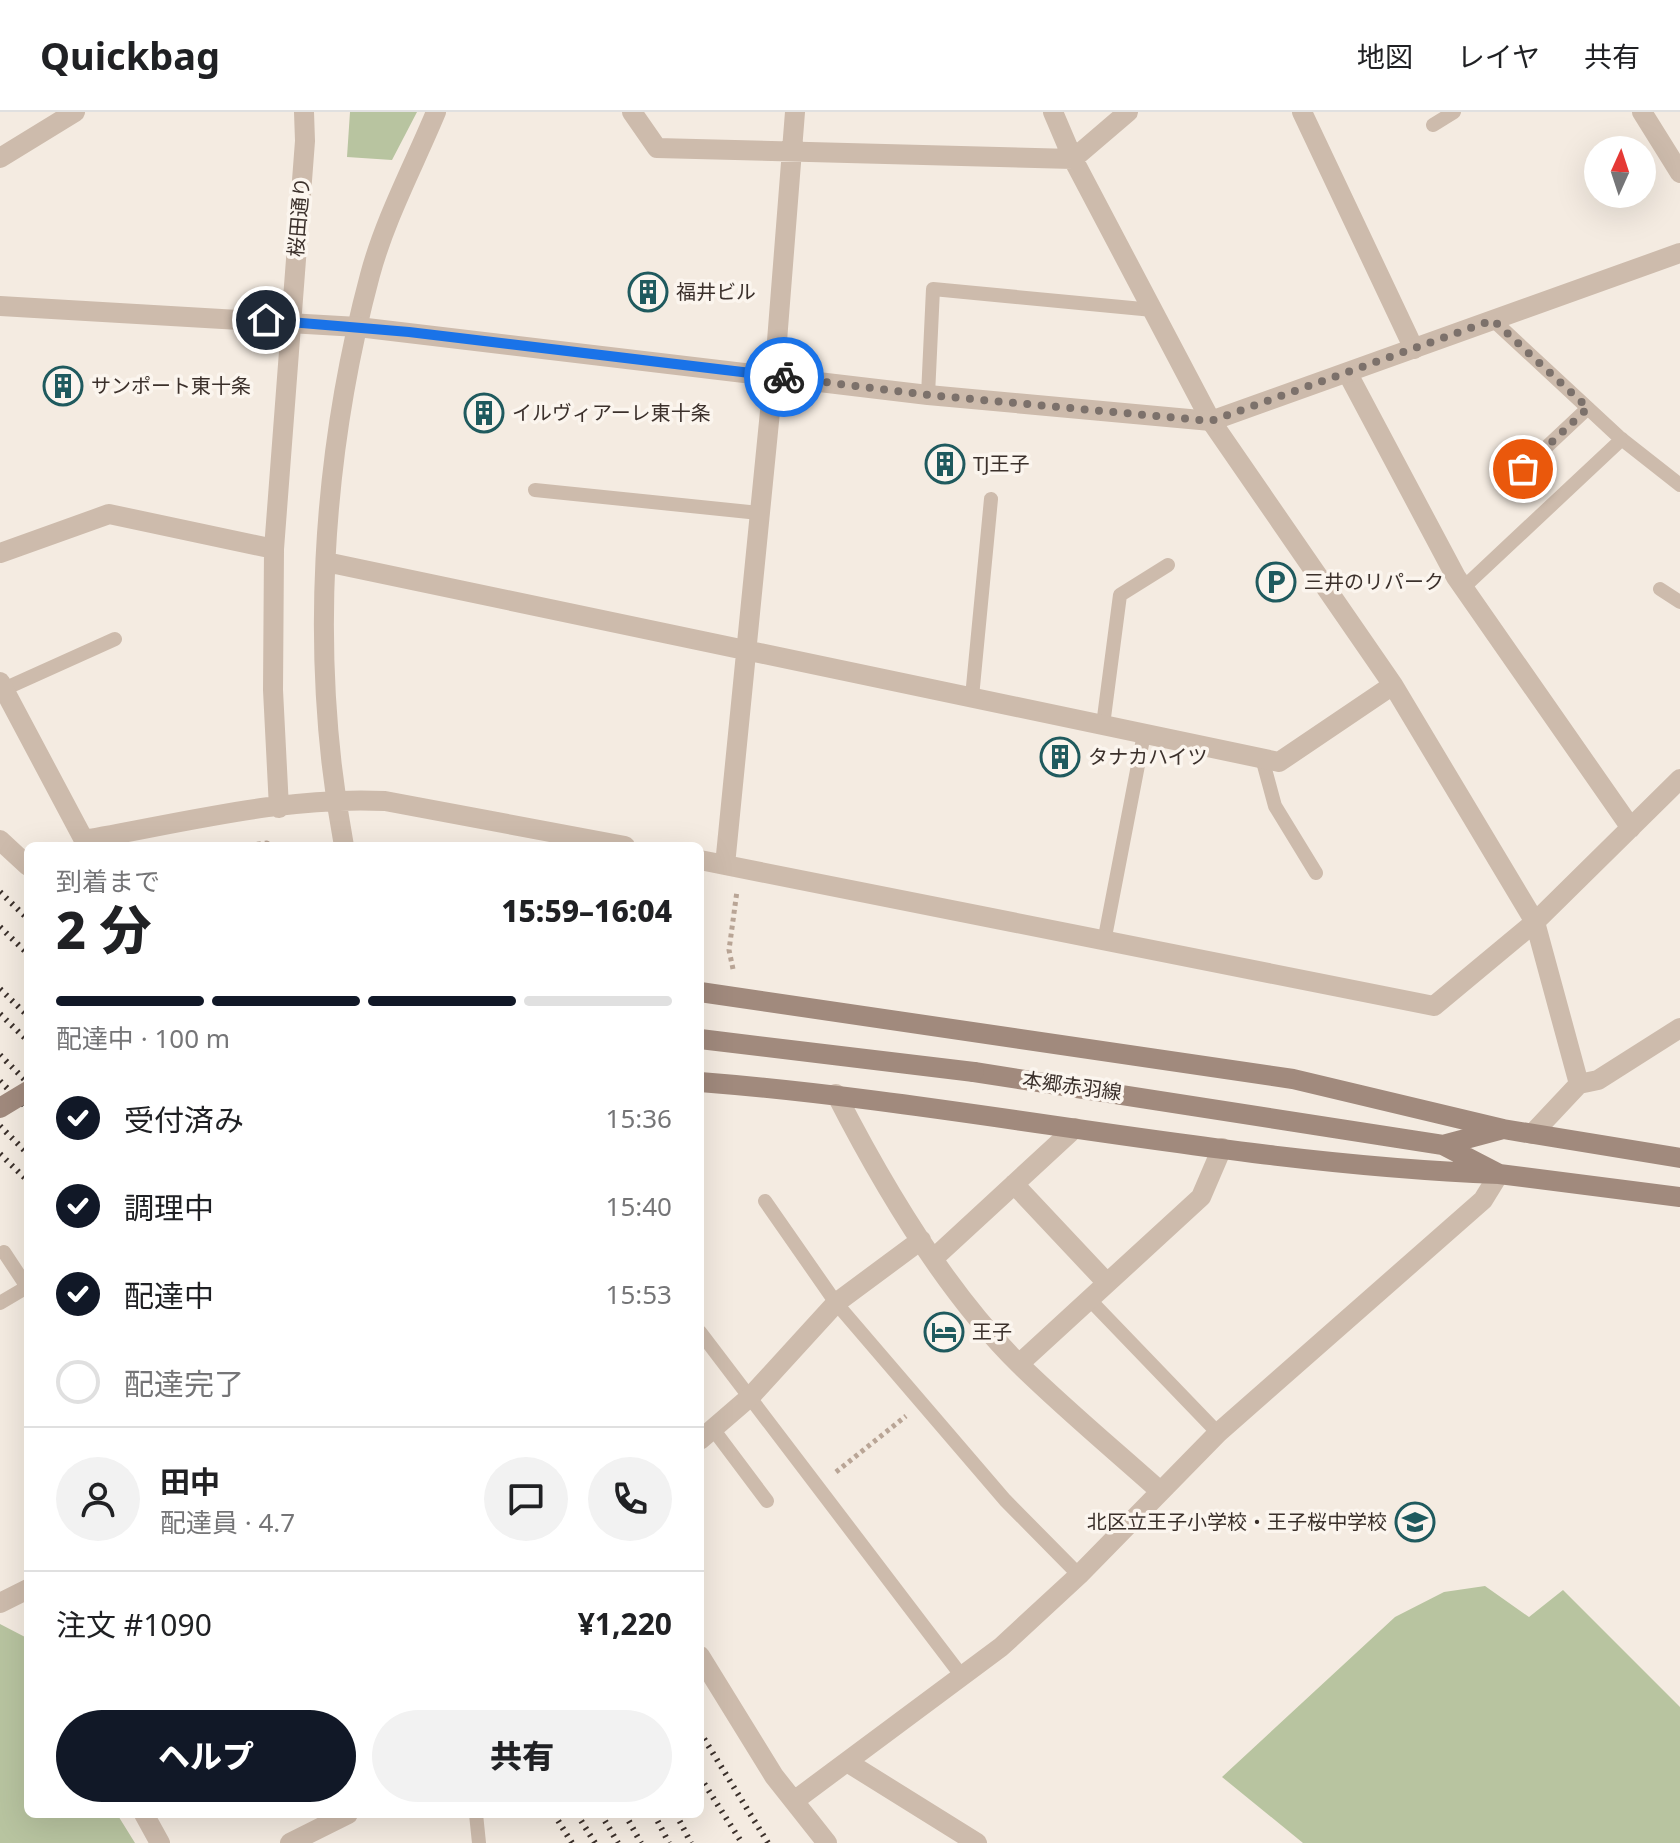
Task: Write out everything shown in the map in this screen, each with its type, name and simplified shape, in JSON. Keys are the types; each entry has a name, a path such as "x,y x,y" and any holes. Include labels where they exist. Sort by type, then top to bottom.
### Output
{"main road":[{"path":"704,993 1293,1079 1503,1129"},
{"name":"本郷赤羽線","path":"704,1039 974,1072 1443,1145 1499,1174 1680,1197"},
{"path":"704,1082 836,1094 1222,1148 1438,1171 1499,1174"},
{"path":"0,1108 24,1093"},
{"name":"本郷赤羽線","path":"1443,1145 1503,1129 1680,1158"}],"street":[{"path":"0,158 75,112"},
{"name":"桜田通り","path":"279,808 273,690 274,549 305,141 304,112"},
{"path":"343,842 329,764 326,562 338,429 358,327 379,249 436,112"},
{"path":"632,112 657,148 793,154 1073,159 1128,112"},
{"path":"725,865 773,376 795,112"},
{"path":"1053,112 1073,159 1211,421 1393,685 1535,922 1579,1084"},
{"path":"1302,112 1414,349"},
{"path":"1642,112 1678,165"},
{"path":"0,306 358,327 928,395 1211,421 1680,253"},
{"path":"1348,374 1463,588 1631,828"},
{"path":"0,553 109,514 274,549"},
{"path":"326,562 1279,762 1393,685"},
{"path":"2,686 84,842"},
{"path":"704,861 1434,1006 1535,922 1680,779"},
{"path":"91,842 279,808 385,801 604,842"},
{"path":"0,840 24,862"},
{"path":"1532,1134 1579,1084 1598,1080 1680,1028"},
{"path":"836,1094 873,1165 933,1259 1019,1364 1160,1491"},
{"path":"933,1259 1075,1128"},
{"path":"1019,1364 1201,1197 1222,1148"},
{"path":"794,1801 1001,1647 1079,1575 1218,1433 1483,1200 1499,1174"},
{"path":"1014,1184 1107,1283"},
{"path":"707,1435 751,1396 836,1303 921,1240"},
{"path":"0,1603 24,1591"},
{"path":"704,1662 774,1776 827,1843"},
{"path":"847,1762 977,1843"},
{"path":"146,1818 160,1843"},
{"path":"290,1843 340,1818"}],"lane":[{"path":"1433,125 1454,112"},
{"path":"928,395 933,289 1153,310"},
{"path":"1493,320 1622,439 1680,485"},
{"path":"1523,469 1588,408"},
{"path":"1463,588 1622,439"},
{"path":"535,490 759,513"},
{"path":"972,697 991,499"},
{"path":"1103,725 1120,595 1168,565"},
{"path":"1660,589 1680,602"},
{"path":"2,686 115,639"},
{"path":"1104,942 1144,734"},
{"path":"1262,758 1275,806 1316,873"},
{"path":"765,1201 836,1303 1005,1500 1079,1575"},
{"path":"4,1252 24,1282"},
{"path":"0,1303 24,1289"},
{"path":"1089,1299 1218,1433"},
{"path":"704,1337 961,1675"},
{"path":"707,1435 767,1501"},
{"path":"476,1818 479,1843"}],"path":[{"path":"725,865 737,890 729,950 733,969"},
{"path":"818,1486 922,1403"}],"green space":[{"path":"350,112 417,112 392,160 347,157"},
{"path":"1485,1586 1529,1617 1563,1590 1680,1707 1680,1843 1303,1843 1222,1777 1395,1617 1444,1592"},
{"path":"0,1624 24,1636 24,1818 119,1818 135,1843 0,1843"}],"railway":[{"path":"0,892 24,915"},
{"path":"0,927 24,950"},
{"path":"0,989 24,1012"},
{"path":"0,1014 24,1037"},
{"path":"0,1055 24,1079"},
{"path":"0,1081 24,1105"},
{"path":"0,1126 24,1150"},
{"path":"0,1154 24,1177"},
{"path":"704,1739 768,1843"},
{"path":"704,1783 742,1843"},
{"path":"556,1818 572,1843"},
{"path":"579,1818 595,1843"},
{"path":"603,1818 618,1843"},
{"path":"627,1818 641,1843"},
{"path":"656,1818 669,1843"},
{"path":"678,1818 691,1843"}],"way so far":[{"path":"784,377 928,395 1211,421 1493,320 1588,408 1523,469"}],"place":[{"name":"福井ビル","path":"648,292"},
{"name":"サンポート東十条","path":"63,386"},
{"name":"イルヴィアーレ東十条","path":"484,413"},
{"name":"TJ王子","path":"945,464"},
{"name":"三井のリパーク","path":"1276,582"},
{"name":"タナカハイツ","path":"1060,757"},
{"name":"王子","path":"944,1332"},
{"name":"北区立王子小学校・王子桜中学校","path":"1415,1522"}],"route":[{"path":"266,320 409,332 784,377"}]}
